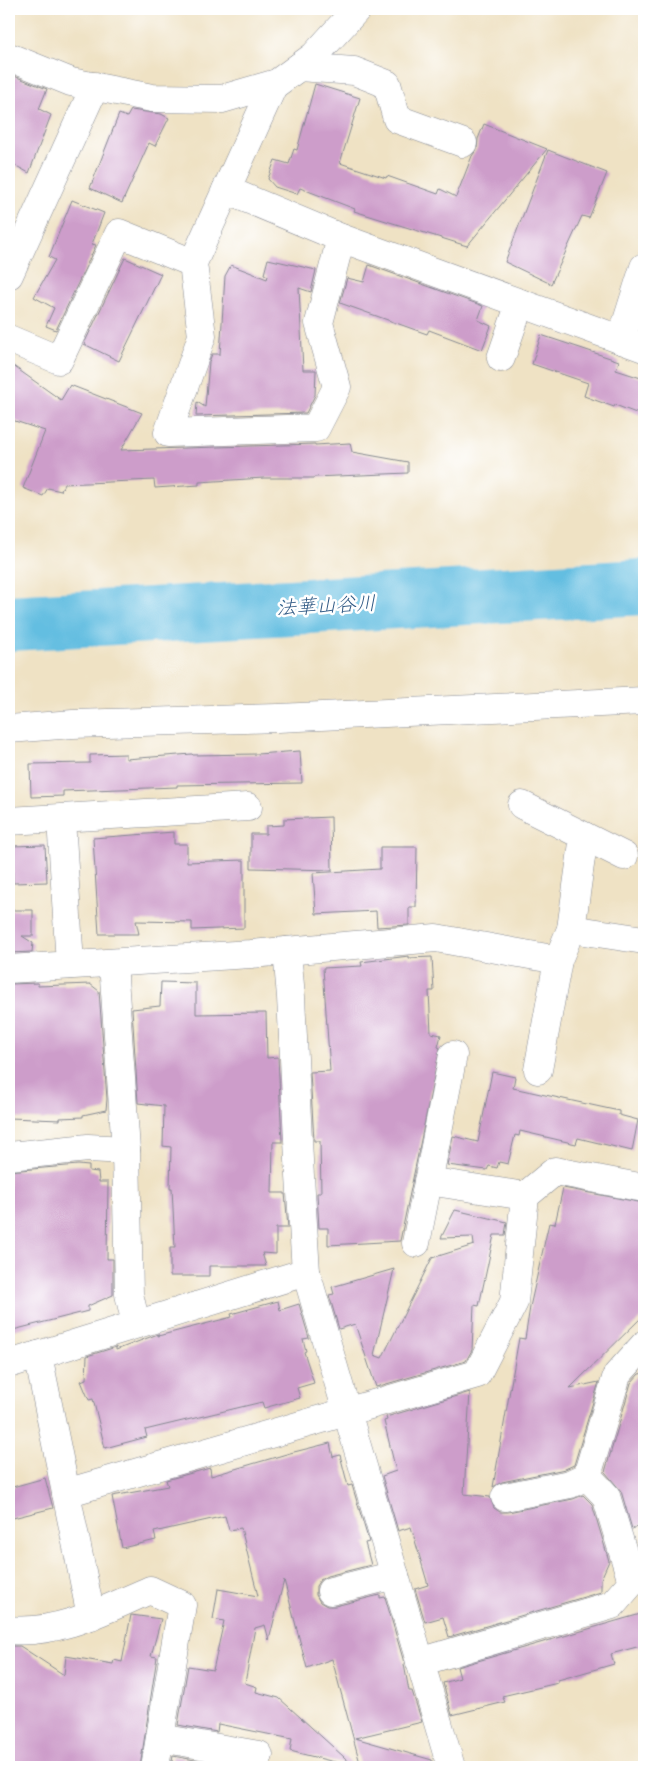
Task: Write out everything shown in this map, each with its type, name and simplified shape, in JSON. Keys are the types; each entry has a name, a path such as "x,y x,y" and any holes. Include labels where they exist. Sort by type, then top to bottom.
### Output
{"street":[{"path":"9,57 71,82 152,98 222,99 274,84 314,56 358,9"},
{"path":"299,67 354,71 387,84 397,119 463,142"},
{"path":"274,84 193,263 202,336 168,434 316,428 337,387 319,323 341,238"},
{"path":"9,275 95,86"},
{"path":"226,190 341,238 633,344 644,267"},
{"path":"9,339 59,360 119,233 193,263"},
{"path":"501,358 520,303"},
{"path":"9,729 73,724 278,718 644,701"},
{"path":"522,805 624,856"},
{"path":"9,821 248,807"},
{"path":"61,819 70,965"},
{"path":"538,1070 558,960 572,929 584,836"},
{"path":"572,929 644,940"},
{"path":"9,970 436,938 558,960"},
{"path":"287,950 306,1272 451,1767"},
{"path":"113,963 126,1150 129,1294 136,1324"},
{"path":"416,1243 453,1055"},
{"path":"9,1156 88,1148 126,1150"},
{"path":"66,1492 477,1374 514,1302 525,1196 555,1171 644,1188"},
{"path":"428,1181 525,1196"},
{"path":"9,1364 306,1272"},
{"path":"505,1497 570,1484 587,1476 617,1375 644,1345"},
{"path":"38,1355 91,1616"},
{"path":"420,1662 612,1605 632,1582 606,1496 587,1476"},
{"path":"331,1591 395,1575"},
{"path":"9,1630 34,1631 53,1628 91,1616 150,1590 182,1605 155,1767"},
{"path":"160,1738 259,1755"}],"building":[{"path":"9,74 47,89 39,109 51,115 29,173 9,162"},
{"path":"315,84 360,98 340,163 386,178 387,176 438,194 440,189 456,197 472,156 477,149 478,139 484,124 547,149 467,246 354,211 355,209 300,188 297,194 275,187 268,179 275,160 289,164 294,149 297,150"},
{"path":"131,110 161,114 169,118 155,146 149,143 122,203 90,188 119,114 127,117"},
{"path":"548,150 607,173 589,218 582,216 551,284 505,262"},
{"path":"72,200 104,213 92,244 96,245 56,330 46,326 54,308 34,297 55,260 49,257"},
{"path":"125,258 161,274 119,361 84,344"},
{"path":"268,259 316,270 311,292 299,288 303,370 316,370 315,395 306,413 196,416 197,402 205,407 209,362 212,354 220,354 225,276 231,265 267,279 268,276 264,274"},
{"path":"369,265 483,306 478,320 491,326 482,350 429,330 427,334 340,303 347,278 364,282"},
{"path":"541,335 619,361 616,370 644,379 644,416 584,396 588,383 532,364"},
{"path":"9,363 61,400 70,385 142,413 121,450 350,443 352,452 408,462 408,473 314,478 264,478 199,482 199,485 155,488 154,480 64,484 61,491 48,488 43,496 23,488 45,431 9,419"},
{"path":"300,751 302,783 177,785 177,787 63,791 63,796 31,797 30,764 90,763 90,755 126,754 126,759 192,754 257,754"},
{"path":"331,817 332,870 251,868 251,834 266,834 266,826 284,825 284,819"},
{"path":"174,832 174,844 187,844 187,862 244,860 244,928 192,930 192,922 136,921 139,934 99,934 93,838"},
{"path":"45,845 47,882 13,883 12,846"},
{"path":"380,847 417,847 416,907 409,907 409,925 377,927 376,911 316,914 313,873 380,869"},
{"path":"9,910 33,910 33,936 22,936 33,943 32,952 9,953"},
{"path":"409,956 409,958 432,957 434,991 429,991 431,1033 441,1035 438,1047 440,1048 400,1241 328,1245 328,1228 319,1228 317,1193 321,1193 320,1141 314,1141 310,1072 330,1071 323,968 362,966 361,962"},
{"path":"161,982 196,983 196,1014 266,1013 267,1058 278,1057 282,1142 273,1142 272,1193 285,1193 288,1228 276,1228 276,1254 262,1253 266,1266 209,1266 209,1276 170,1276 170,1248 175,1248 172,1188 170,1188 171,1147 163,1146 164,1106 138,1103 132,1009 160,1006"},
{"path":"38,983 38,986 90,984 99,991 107,1099 106,1110 83,1115 83,1117 60,1118 60,1120 9,1118 9,984"},
{"path":"492,1072 515,1077 513,1088 619,1111 619,1115 638,1120 632,1151 578,1138 576,1144 520,1131 519,1136 515,1135 508,1164 499,1162 497,1168 489,1166 487,1170 447,1165 453,1136 478,1142"},
{"path":"78,1165 89,1166 89,1171 98,1172 99,1182 108,1182 107,1259 113,1259 113,1295 88,1306 88,1311 9,1331 9,1171"},
{"path":"563,1188 644,1203 644,1315 570,1388 599,1382 574,1465 565,1469 502,1482 493,1487 519,1338 525,1339 530,1307 549,1223 555,1224"},
{"path":"455,1210 507,1222 505,1235 494,1235 479,1306 474,1305 472,1350 466,1361 376,1387 355,1324 339,1329 329,1295 334,1294 332,1287 394,1269 374,1355 382,1358 432,1258 474,1245 473,1237 441,1238"},
{"path":"278,1301 280,1310 299,1304 309,1338 303,1339 306,1351 304,1352 314,1383 297,1388 300,1398 264,1408 262,1402 145,1430 147,1437 105,1448 93,1399 89,1400 81,1381 86,1379 87,1356 116,1347 116,1350 158,1334 158,1336 232,1317 231,1314"},
{"path":"644,1373 644,1524 632,1529 621,1491 605,1472 631,1383 639,1374"},
{"path":"470,1392 464,1494 490,1497 494,1508 500,1512 573,1499 583,1495 592,1504 609,1561 601,1579 601,1592 449,1637 443,1617 425,1622 415,1589 428,1585 411,1527 398,1531 382,1476 396,1471 384,1421 387,1420 386,1417"},
{"path":"330,1443 333,1457 340,1455 348,1486 352,1485 369,1542 365,1543 371,1565 327,1576 320,1580 316,1586 316,1595 320,1602 327,1606 335,1606 380,1595 380,1598 385,1597 403,1659 409,1691 412,1691 422,1722 355,1738 432,1760 431,1767 361,1767 332,1659 307,1668 284,1580 269,1640 265,1625 255,1628 245,1683 257,1687 256,1692 279,1698 355,1767 290,1751 292,1739 218,1724 217,1732 178,1725 188,1666 213,1670 224,1621 213,1619 218,1589 258,1596 241,1528 229,1530 225,1516 154,1532 156,1540 122,1548 112,1496 168,1486 166,1480 210,1468 211,1476"},
{"path":"45,1478 53,1508 9,1519 9,1488"},
{"path":"644,1613 644,1645 611,1654 614,1664 558,1680 558,1683 502,1696 505,1702 452,1715 443,1683 460,1678 457,1667"},
{"path":"131,1615 161,1619 151,1656 157,1657 140,1767 9,1767 9,1713 12,1697 9,1695 9,1646 20,1646 64,1675 66,1656 113,1664 114,1660 122,1662"},
{"path":"173,1756 211,1763 211,1767 171,1767"}],"waterway":[{"name":"法華山谷川","path":"9,623 644,587"}]}
